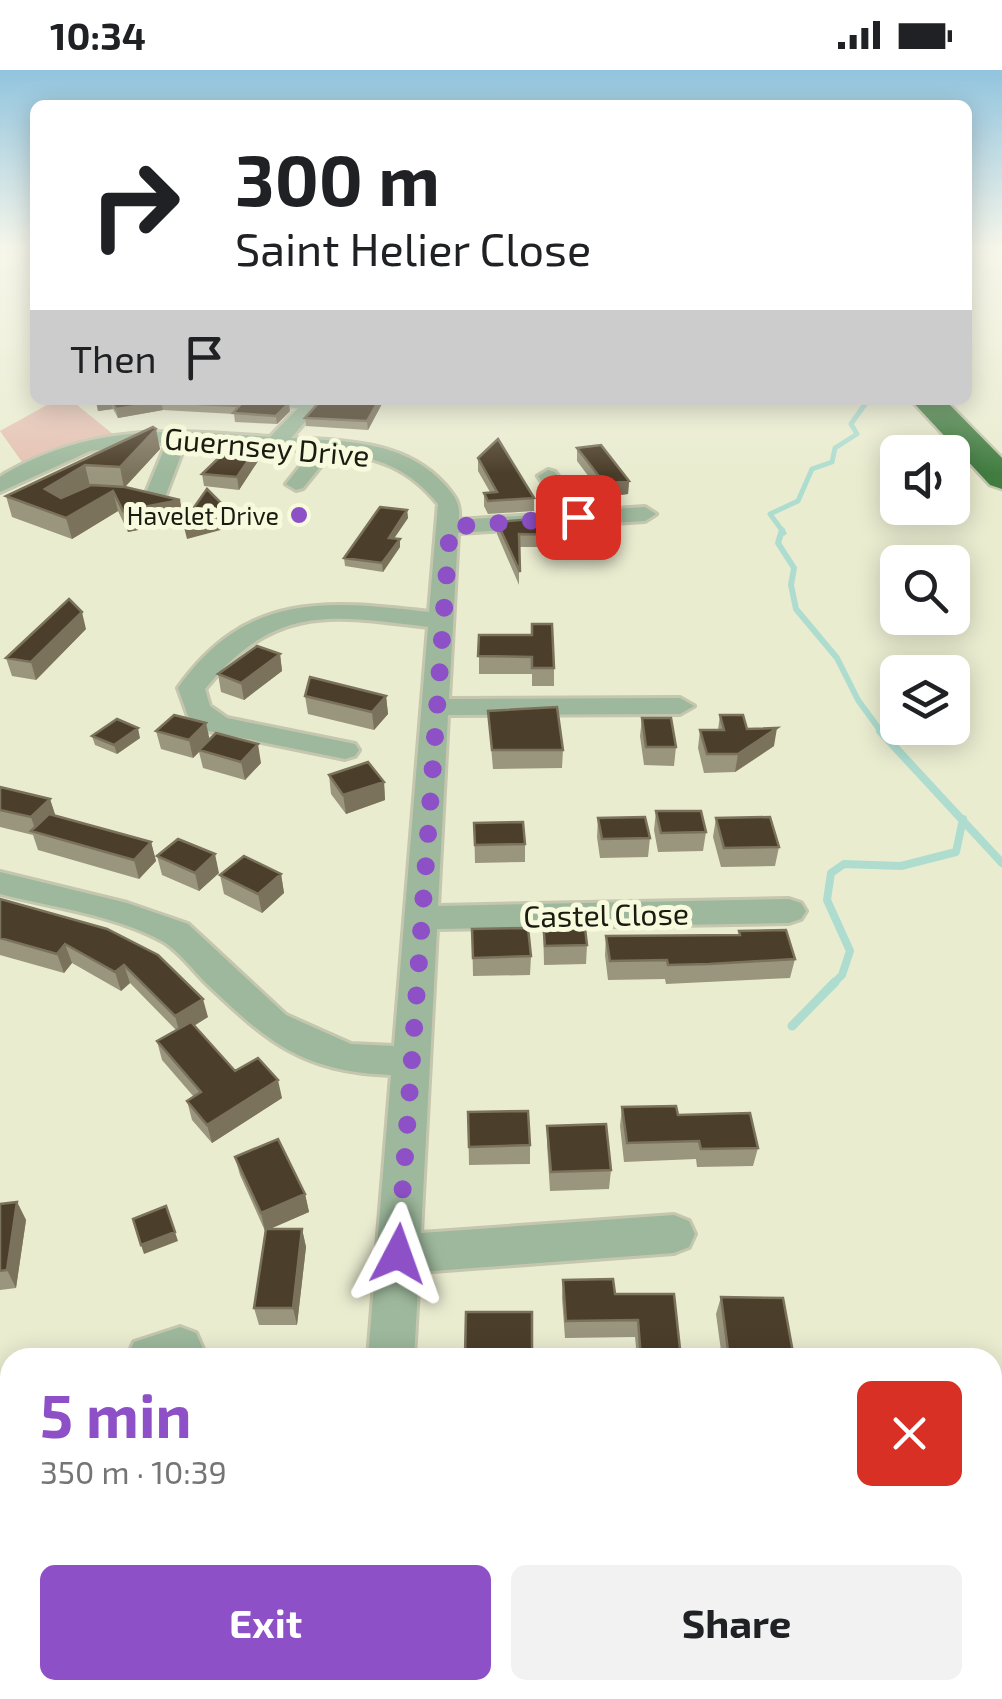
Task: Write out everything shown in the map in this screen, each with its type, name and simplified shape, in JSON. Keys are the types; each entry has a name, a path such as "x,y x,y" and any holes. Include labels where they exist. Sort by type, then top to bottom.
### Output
{"highway":[{"path":"932,405 1002,478"},
{"path":"967,405 1002,440"}],"street":[{"path":"276,444 311,405"},
{"path":"92,495 154,500 176,451 177,436"},
{"name":"Guernsey Drive","path":"0,486 49,458 90,445 177,436 362,449 400,460 430,478 449,504 392,1348"},
{"path":"296,484 326,447"},
{"path":"548,476 578,517"},
{"path":"450,527 645,514"},
{"path":"346,750 218,725 198,710 191,688 212,661 253,633 310,611 444,621"},
{"path":"437,707 680,706"},
{"path":"0,883 127,915 176,933 273,1025 308,1044 350,1059 412,1062"},
{"name":"Castel Close","path":"422,918 789,911"},
{"path":"398,1254 674,1234"}],"shaded area":[{"path":"47,405 77,405 114,435 22,462 0,431"}],"building":[{"path":"220,405 287,405 276,416 233,413 239,406"},
{"path":"317,405 376,405 367,421 305,418"},
{"path":"153,427 156,429 120,467 85,465 45,489 61,498 91,485 125,487 180,500 123,511 113,491 66,518 6,496"},
{"path":"498,439 534,498 488,501 484,493 497,492 478,458"},
{"path":"234,443 258,446 237,477 202,474"},
{"path":"601,445 629,481 605,484 577,448"},
{"path":"207,489 229,511 183,523"},
{"path":"380,507 407,510 389,538 400,539 382,563 344,558"},
{"path":"546,518 556,535 519,534 520,572 497,522"},
{"path":"69,599 82,612 31,662 6,658"},
{"path":"532,624 552,624 554,668 532,668 532,657 478,656 479,635 532,635"},
{"path":"257,646 280,654 241,683 218,674"},
{"path":"310,677 386,696 372,712 305,696"},
{"path":"557,707 563,750 492,750 488,711"},
{"path":"174,715 206,723 189,740 156,731"},
{"path":"720,715 743,715 747,729 777,728 738,754 707,754 700,730 724,730"},
{"path":"642,718 671,718 676,747 646,747"},
{"path":"117,719 138,728 114,745 92,736"},
{"path":"216,733 258,744 241,762 199,750"},
{"path":"368,762 384,782 343,795 329,775"},
{"path":"0,787 50,799 31,817 0,810"},
{"path":"656,811 701,811 706,832 661,833"},
{"path":"49,814 151,842 134,860 31,831"},
{"path":"645,817 650,838 602,839 598,818"},
{"path":"770,817 779,847 724,848 716,818"},
{"path":"523,822 525,844 475,845 474,823"},
{"path":"178,839 215,854 195,873 157,856"},
{"path":"244,856 281,874 258,894 220,875"},
{"path":"0,899 107,929 158,955 203,999 175,1016 124,965 115,972 65,944 57,954 0,938"},
{"path":"584,920 587,945 545,946 543,921"},
{"path":"528,928 531,956 473,958 472,929"},
{"path":"786,930 795,959 709,964 610,961 606,936 740,935 739,931"},
{"path":"191,1022 235,1071 258,1058 278,1080 207,1125 187,1101 201,1092 157,1041"},
{"path":"676,1106 678,1115 750,1113 758,1148 701,1149 699,1141 627,1143 622,1107"},
{"path":"528,1111 530,1145 469,1147 468,1112"},
{"path":"606,1124 611,1170 551,1172 547,1126"},
{"path":"278,1139 305,1194 261,1213 235,1157"},
{"path":"17,1202 7,1270 0,1271 0,1204"},
{"path":"166,1206 175,1232 141,1245 133,1219"},
{"path":"266,1229 302,1229 293,1308 254,1308"},
{"path":"613,1279 615,1294 674,1294 680,1348 640,1348 638,1320 566,1321 563,1280"},
{"path":"721,1297 783,1298 792,1348 728,1348"},
{"path":"466,1312 532,1312 532,1348 465,1348"}],"waterway":[{"path":"782,530 770,514 798,501 812,469 832,462 835,448 857,434 851,424 864,405"},
{"path":"782,530 778,543 794,568 791,585 796,609 837,658 858,700 880,730"},
{"path":"893,745 963,820"},
{"path":"835,982 842,975 850,951 827,900 831,873 844,864 901,866 956,852 963,820"},
{"path":"963,820 1002,863"},
{"path":"792,1026 835,982"},
{"path":"832,985 835,982"}],"place":[{"name":"Havelet Drive","path":"299,515"}],"route":[{"path":"398,1254 450,527 578,517"}]}
